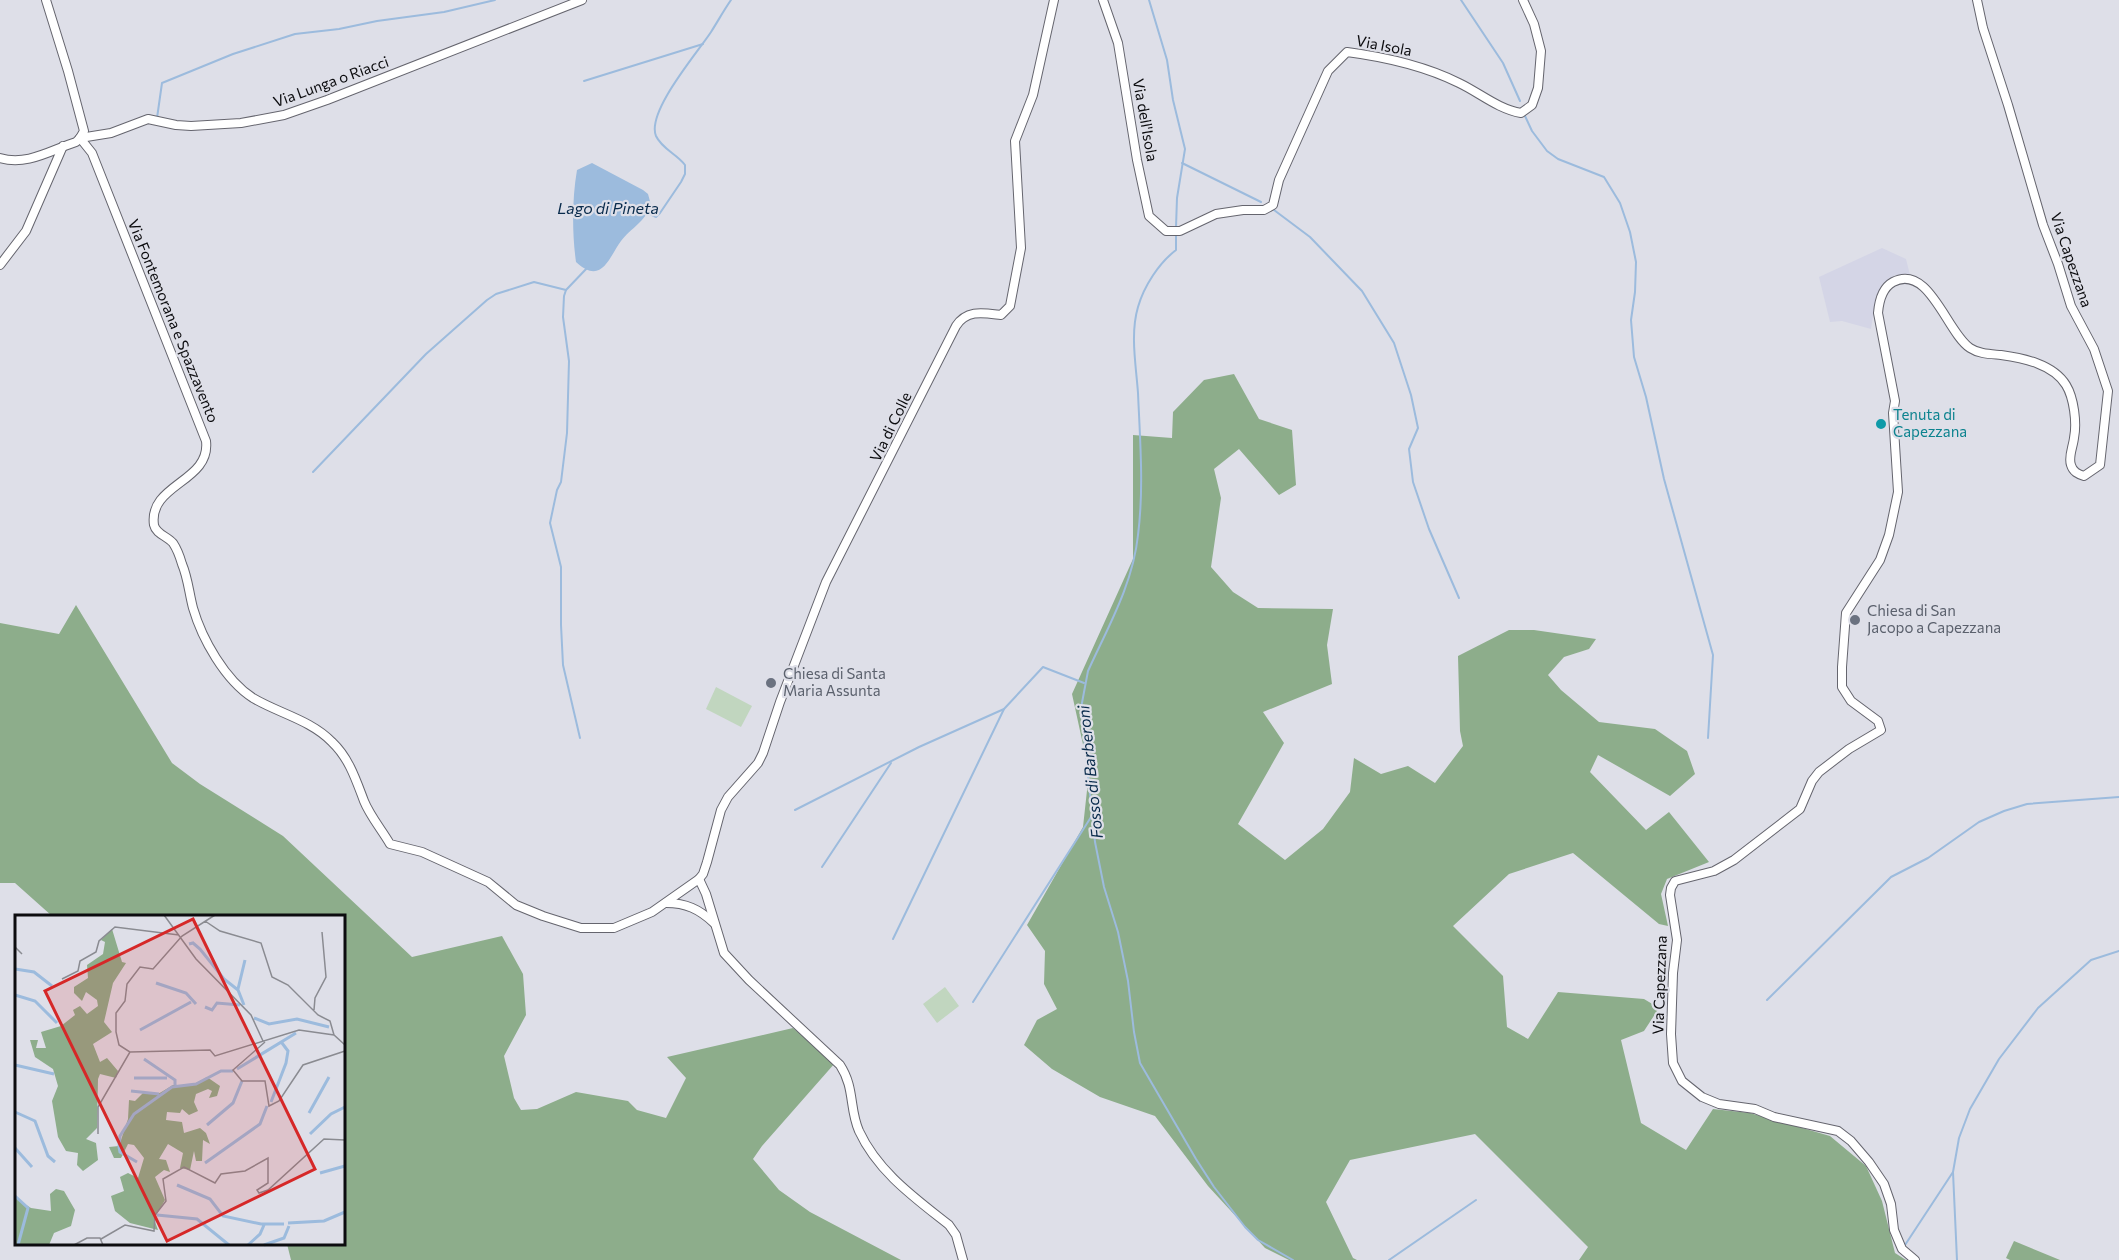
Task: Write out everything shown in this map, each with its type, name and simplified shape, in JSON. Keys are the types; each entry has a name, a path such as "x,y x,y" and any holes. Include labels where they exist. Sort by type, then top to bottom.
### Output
{"street":[{"path":"46,0 83,123 84,131 80,138"},
{"name":"Via Lunga o Riacci","path":"0,158 22,161 80,138 111,133 148,119 191,126 241,123 284,115 582,0"},
{"name":"Via di Colle","path":"699,879 707,862 721,810 733,791 758,763 763,753 826,582 956,326 967,315 979,313 1001,315 1010,306 1020,248 1015,141 1033,95 1054,0"},
{"name":"Via dell'Isola","path":"1103,0 1118,43 1137,160 1149,216 1162,229 1175,232"},
{"name":"Via Isola","path":"1175,232 1216,214 1264,210 1273,205 1279,180 1328,71 1347,51 1421,67 1459,83 1509,111 1521,113 1532,105 1538,88 1541,51 1534,24 1523,0"},
{"name":"Via Capezzana","path":"1915,1260 1902,1249 1894,1230 1891,1204 1884,1184 1869,1161 1838,1131 1782,1119 1755,1109 1719,1104 1702,1097 1682,1081 1673,1063 1671,1034 1673,973 1677,940 1670,895 1675,881 1714,871 1734,860 1800,809 1812,781 1819,772 1849,749 1881,730 1878,721 1851,701 1842,687 1842,667 1846,613 1880,560 1889,536 1898,492 1893,413 1895,401 1878,313 1878,302 1887,286 1902,279 1911,279 1932,295 1960,338 1969,347 1980,353 2023,358 2057,374 2067,386 2073,409 2075,435 2070,461 2071,468 2084,476 2100,465 2108,392 2094,349 2071,306 2043,225 1983,28 1977,0"},
{"name":"Via Fontemorana e Spazzavento","path":"80,138 92,153 206,441 205,456 198,468 159,500 154,525 176,549 189,582 193,607 202,632 226,672 251,697 304,723 333,742 348,763 364,802 390,844 422,852 488,882 516,905 581,928 614,928 652,912 699,879"},
{"path":"0,265 26,231 63,146"},
{"path":"699,879 706,894 724,953 749,980 840,1065 848,1077 854,1115 860,1133 887,1174 949,1225 956,1235 963,1260"},
{"path":"664,903 680,903 694,908 715,924"}],"shaded area":[{"path":"1882,248 1906,259 1910,275 1895,275 1885,282 1876,296 1871,329 1842,321 1830,322 1819,277"}],"green space":[{"path":"1234,374 1259,419 1292,430 1296,485 1279,495 1239,449 1214,469 1221,498 1211,567 1233,592 1258,608 1333,609 1327,645 1332,684 1263,712 1284,743 1238,824 1285,860 1323,829 1350,792 1354,758 1381,774 1408,766 1435,783 1463,746 1460,731 1458,656 1509,630 1534,630 1596,639 1589,649 1564,657 1548,675 1561,690 1599,722 1655,729 1687,751 1695,774 1670,796 1598,755 1590,772 1646,830 1669,812 1709,862 1667,879 1661,894 1668,926 1659,924 1573,853 1509,874 1453,926 1503,976 1507,1027 1528,1039 1558,992 1644,999 1659,1008 1644,1031 1621,1040 1641,1123 1686,1150 1713,1109 1750,1113 1830,1136 1866,1166 1882,1201 1895,1253 1906,1260 1579,1260 1588,1247 1475,1134 1350,1160 1326,1202 1353,1258 1357,1260 1289,1260 1265,1248 1208,1186 1155,1116 1100,1097 1052,1069 1024,1045 1037,1020 1057,1009 1044,984 1045,951 1027,925 1083,827 1089,772 1072,694 1133,559 1133,435 1172,438 1173,412 1204,380"},
{"path":"76,605 172,763 200,784 283,836 412,957 502,936 523,974 526,1015 504,1056 514,1098 521,1110 537,1109 576,1092 628,1101 637,1110 666,1118 686,1078 667,1057 793,1028 835,1063 753,1159 779,1190 810,1212 901,1260 291,1260 287,1245 345,1245 345,915 51,915 15,883 0,883 0,623 59,634"},
{"path":"716,687 752,706 741,727 706,709"},
{"path":"945,987 959,1006 937,1023 923,1004"},
{"path":"2014,1241 2060,1260 2010,1260 2006,1258"}],"water":[{"name":"Lago di Pineta","path":"592,163 643,190 648,194 651,205 642,220 625,236 604,266 592,271 576,262 573,216 577,170"}],"waterway":[{"path":"157,118 162,83 233,54 295,34 444,12 495,0"},
{"path":"646,212 656,217 685,174 685,165 656,136 655,125 659,112 675,82 731,0"},
{"name":"Fosso di Barberoni","path":"1149,0 1167,60 1173,100 1185,149 1177,198 1176,227"},
{"path":"1461,0 1503,63 1520,101"},
{"path":"584,81 703,44"},
{"path":"1525,116 1532,131 1547,151 1558,159 1604,177 1620,203 1630,232 1636,262 1631,320 1634,357 1646,397 1664,479 1713,655 1708,738"},
{"path":"1182,163 1261,202"},
{"path":"1274,210 1310,237 1362,291 1394,343 1411,395 1418,428 1409,449 1413,482 1429,529 1459,598"},
{"name":"Fosso di Barberoni","path":"1176,233 1176,250 1158,268 1148,283 1136,317 1134,350 1141,464 1138,535 1125,588 1088,671 1081,708 1095,842 1128,981 1140,1063 1196,1159 1245,1227 1258,1240 1293,1260"},
{"path":"580,738 563,665 561,567 550,523 561,482 567,433 569,361 563,317 564,296 566,290 588,267"},
{"path":"313,472 426,354 487,300 496,294 534,282 566,290"},
{"path":"893,939 1004,709 1043,667 1084,683"},
{"path":"795,810 919,747 1004,709"},
{"path":"822,867 891,763"},
{"path":"1767,1000 1891,877 1928,858 1979,822 2027,804 2119,797"},
{"path":"973,1002 1093,814"},
{"path":"1957,1260 1953,1172 1959,1138 1970,1109 1999,1059 2038,1008 2091,960 2119,951"},
{"path":"1905,1245 1953,1172"},
{"name":"Fosso di Barberoni","path":"1389,1260 1476,1200"}],"place":[{"name":"Tenuta di Capezzana","path":"1881,424"},
{"name":"Chiesa di San Jacopo a Capezzana","path":"1855,620"},
{"name":"Chiesa di Santa Maria Assunta","path":"771,683"}]}
